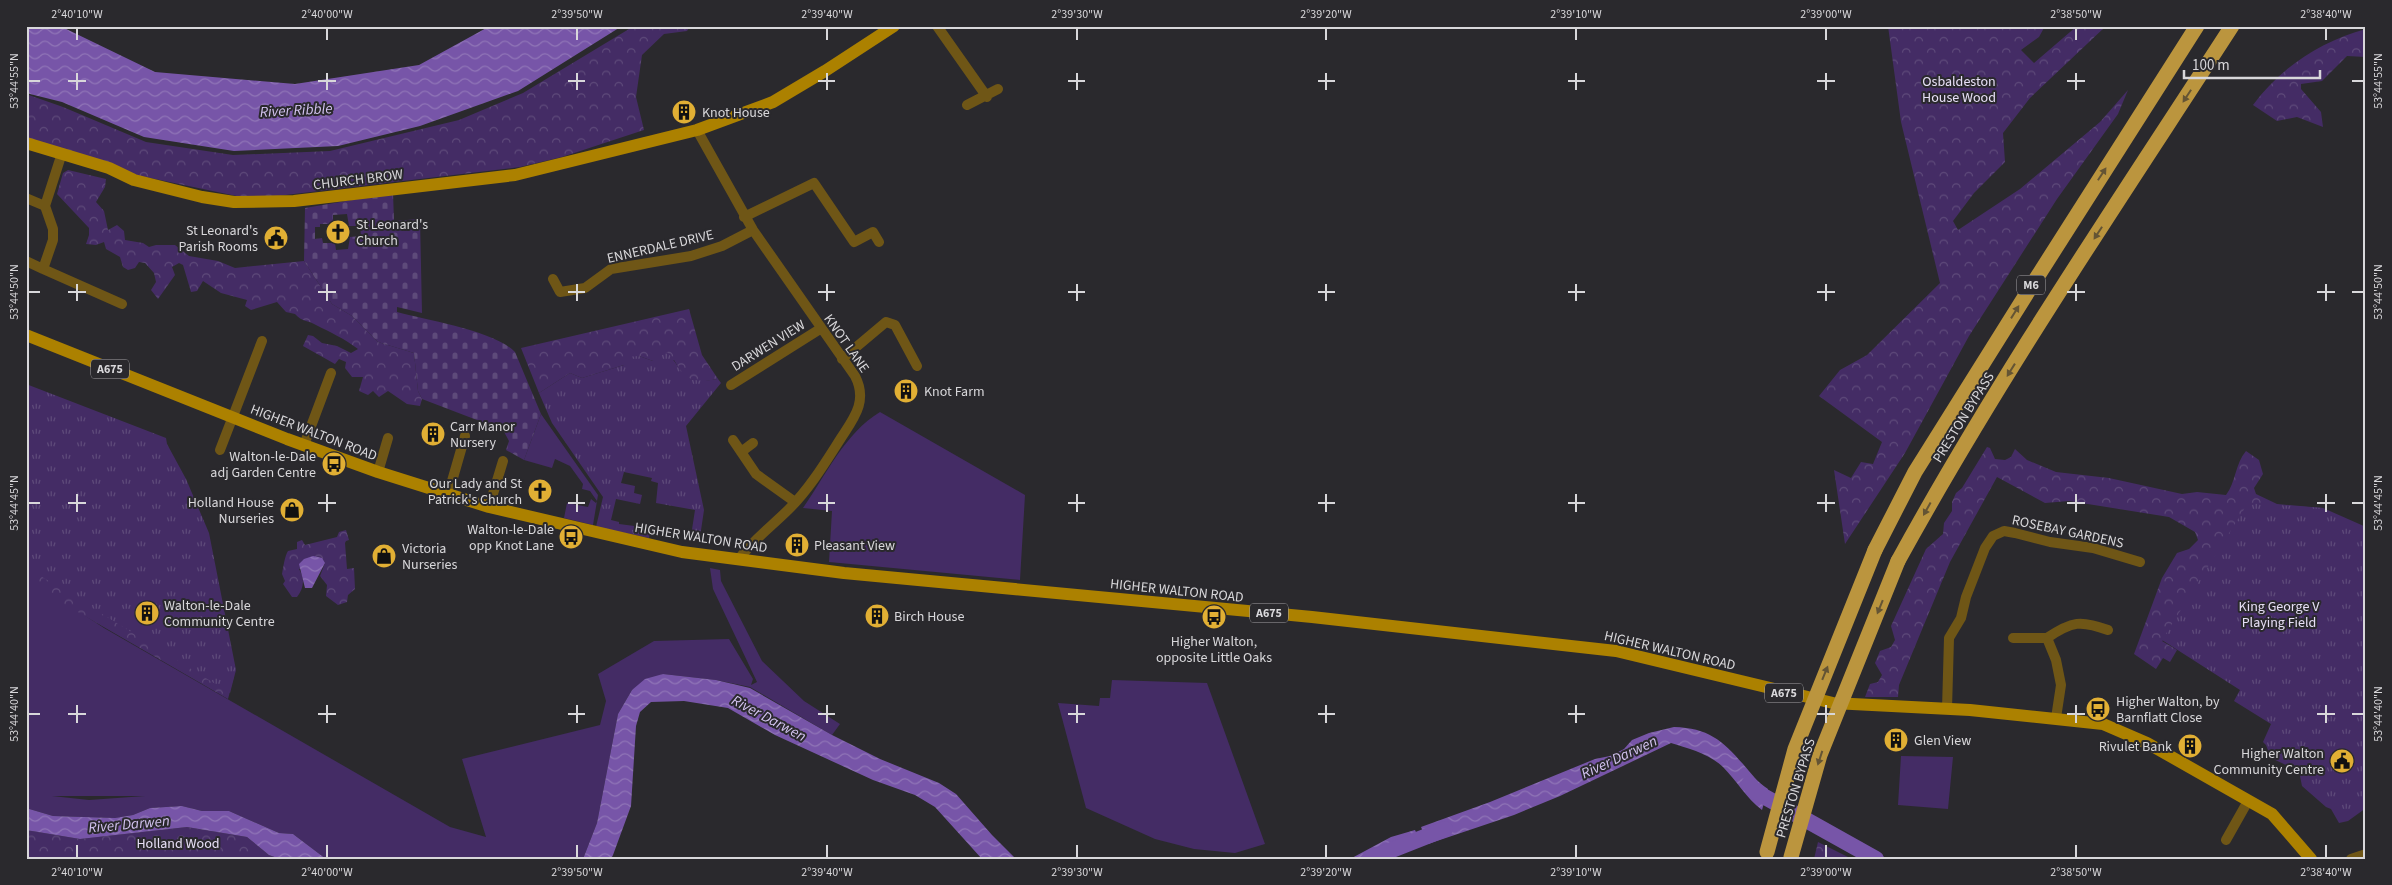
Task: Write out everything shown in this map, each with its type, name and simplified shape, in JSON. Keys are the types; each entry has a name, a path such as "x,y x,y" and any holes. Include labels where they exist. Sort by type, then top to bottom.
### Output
{"highway":[{"name":"PRESTON BYPASS","path":"1766,855 1795,749 1875,550 1915,472 2197,26"},
{"name":"PRESTON BYPASS","path":"1791,858 1820,755 1898,561 1937,490 2061,290 2232,26"}],"main road":[{"name":"CHURCH BROW","path":"26,143 109,168 134,180 202,197 234,202 294,201 515,176 696,130 773,102 826,72 894,26"},
{"name":"HIGHER WALTON ROAD","path":"26,335 304,445 378,472 489,507 641,544 738,560 844,573 1312,617 1616,651 1833,704 1947,709 2104,724 2127,733 2272,814 2311,859"}],"street":[{"path":"937,26 987,97"},
{"path":"967,105 987,97 998,89"},
{"name":"KNOT LANE","path":"696,130 744,217 860,387 859,409 811,485 751,543 738,560"},
{"path":"43,269 53,240 53,229 45,206 62,153"},
{"path":"744,217 814,183 854,242 873,232 879,242"},
{"path":"26,198 45,206"},
{"name":"ENNERDALE DRIVE","path":"553,279 560,292 585,288 611,269 690,256 722,246 753,230"},
{"path":"26,261 122,304"},
{"path":"842,359 886,322 895,325 917,366"},
{"name":"DARWEN VIEW","path":"731,385 820,329"},
{"path":"220,450 262,341"},
{"path":"304,445 331,373"},
{"path":"448,495 465,436"},
{"path":"378,472 388,438"},
{"path":"733,440 756,474 795,502"},
{"path":"741,452 753,442"},
{"path":"489,507 503,461"},
{"name":"ROSEBAY GARDENS","path":"1947,709 1949,638 1961,618 1966,597 1985,548 1993,536 2004,531 2016,532 2050,542 2093,548 2140,562"},
{"path":"2013,638 2038,640 2048,638 2062,628 2077,622 2092,624 2108,630"},
{"path":"2048,638 2056,660 2061,685 2056,718"},
{"path":"2226,840 2248,801"},
{"path":"2351,859 2366,854"}],"green space":[{"path":"634,26 690,26 687,31 664,34 642,55 636,97 644,130 562,157 520,167 251,199 131,174 26,145 26,94 63,107 146,142 233,155 330,151 459,120 523,93"},
{"name":"Osbaldeston House Wood","path":"1888,26 2045,26 2039,37 2021,50 2034,63 2077,26 2106,26 2030,98 2003,133 2005,162 1974,193 1953,221 1958,230 2020,189 2100,122 2128,90 2118,114 2057,199 1969,336 1905,453 1845,544 1834,470 1851,478 1861,462 1873,464 1882,442 1819,396 1840,370 1867,355 1940,283 1901,122"},
{"path":"2366,29 2366,57 2347,56 2322,81 2301,84 2301,89 2321,112 2323,127 2297,117 2277,121 2253,105 2276,79 2303,58 2333,41"},
{"path":"68,170 106,179 105,187 96,202 104,211 108,230 117,225 124,231 125,240 143,243 149,247 175,245 189,256 218,261 235,268 304,261 332,304 352,316 378,342 414,353 418,391 422,399 420,406 407,404 388,391 379,397 373,391 368,395 359,391 363,377 352,377 345,368 346,362 339,359 335,364 303,346 308,335 313,336 322,343 337,346 351,353 358,349 313,323 295,314 286,312 277,302 251,310 245,306 247,300 221,293 203,281 197,291 191,292 183,265 179,263 172,267 175,275 158,299 151,290 156,282 154,273 145,263 139,262 135,268 128,270 123,267 120,257 106,249 104,242 96,245 86,244 89,228 57,194 63,173"},
{"path":"393,193 394,221 420,219 422,313 397,307 397,312 477,332 492,338 515,352 541,414 524,460 506,450 509,441 503,430 422,399 418,391 414,353 378,342 352,316 332,304 304,261 305,208","holes":["347,214 349,226 360,226 361,236 350,237 348,249 336,250 335,243 323,243 322,238 315,239 315,227 320,227 320,224 333,224 333,215"]},
{"path":"689,309 702,355 718,379 699,382 684,377 674,360 653,361 639,356 624,365 582,378 570,373 539,393 521,348"},
{"path":"667,352 687,377 698,380 718,379 721,383 686,426 704,510 700,537 691,536 695,510 656,503 658,483 651,481 652,478 624,472 621,483 635,486 634,493 642,495 640,504 616,499 611,520 619,522 619,524 642,527 642,529 646,530 647,527 651,527 649,538 596,527 603,497 552,423 539,393 570,373 582,378 624,365 625,357 639,356 653,361"},
{"path":"26,384 166,438 167,444 186,479 209,533 236,670 230,693 26,567"},
{"path":"880,412 1025,495 1020,580 829,562 832,511 803,508 846,443 856,431"},
{"path":"541,414 598,495 597,501 590,491 582,489 583,484 570,466 555,459 552,468 524,460"},
{"path":"1987,447 1990,448 1995,459 2005,460 2011,457 2015,449 2027,460 2056,472 2109,478 2182,494 2197,492 2226,495 2242,456 2246,451 2259,460 2263,474 2254,488 2256,494 2277,504 2323,508 2162,641 2177,650 2170,662 2163,658 2156,669 2134,654 2162,578 2177,553 2189,549 2198,540 2195,532 2169,517 2069,501 2045,503 1997,477 1950,562 1899,685 1898,697 1865,697 1870,684 1878,682 1882,675 1875,663 1880,651 1891,647 1895,640 1891,626 1926,549 1943,534 1944,523 1952,511 1952,502 1956,493 1962,488"},
{"path":"591,499 596,503 597,501 593,525 564,518 567,503 588,507"},
{"name":"King George V Playing Field","path":"2248,503 2323,508 2366,527 2366,808 2348,821 2339,823 2331,809 2326,807 2302,786 2299,771 2271,758 2263,742 2271,724 2234,701 2240,690 2162,640"},
{"path":"346,530 349,540 345,543 347,569 354,568 355,589 348,595 347,602 338,605 326,596 327,585 320,576 325,563 299,569 303,580 302,587 297,597 292,597 283,584 285,581 282,574 288,551 297,549 297,542 302,540 305,545 337,537 339,532"},
{"path":"26,538 234,676 228,699 26,582"},
{"path":"710,568 720,570 721,581 762,661 804,701 840,724 832,735 750,687 716,680 663,674 632,690 618,714 597,823 583,859 326,859 293,834 279,833 229,811 202,811 182,806 150,808 133,815 115,818 53,816 26,808 26,577 104,628 450,827 486,837 462,759 600,725 606,701 598,674 654,641 729,639 753,679 751,685 757,682 713,589","holes":["52,796 145,796 89,800"]},
{"path":"1112,680 1207,683 1265,844 1235,853 1194,849 1155,839 1086,808 1058,703 1099,706 1100,698 1110,698"},
{"path":"1901,756 1953,757 1948,809 1898,805"},
{"name":"Holland Wood","path":"187,827 247,837 269,855 280,859 26,859 26,830 80,839"},
{"path":"1818,842 1852,859 1814,859"}],"water":[{"name":"River Ribble","path":"26,26 60,26 155,72 295,84 419,65 490,26 622,26 518,91 420,126 338,146 234,151 144,137 62,102 26,93"},
{"path":"313,556 322,558 325,563 312,588 305,588 299,564 304,559"},
{"name":"River Darwen","path":"663,674 716,680 750,688 832,735 880,759 939,783 956,794 1016,859 982,859 935,807 915,795 873,780 775,735 728,708 684,701 651,702 640,712 636,726 631,806 613,855 611,859 583,859 597,823 618,714 632,690 645,679"},
{"name":"River Darwen","path":"1674,727 1705,733 1728,748 1758,781 1768,789 1762,810 1718,762 1698,752 1671,743 1560,796 1514,815 1428,844 1421,827 1490,802 1595,759 1610,756 1624,749 1632,740 1649,733"},
{"name":"River Darwen","path":"182,806 202,811 229,811 279,833 293,834 326,859 280,859 269,855 247,837 187,827 80,839 26,830 26,808 53,816 115,818 133,815 150,808"},
{"path":"1415,830 1422,845 1386,859 1350,859 1391,837"}],"waterway":[{"name":"River Darwen","path":"1749,784 1756,792 1876,859"},
{"name":"River Darwen","path":"1369,859 1445,829"}],"place":[{"name":"Knot House","path":"684,112"},
{"name":"St Leonard's Church","path":"338,232"},
{"name":"St Leonard's Parish Rooms","path":"276,238"},
{"name":"Knot Farm","path":"906,391"},
{"name":"Carr Manor Nursery","path":"433,434"},
{"name":"Walton-le-Dale adj Garden Centre","path":"334,464"},
{"name":"Our Lady and St Patrick's Church","path":"540,491"},
{"name":"Holland House Nurseries","path":"292,510"},
{"name":"Walton-le-Dale opp Knot Lane","path":"571,537"},
{"name":"Pleasant View","path":"797,545"},
{"name":"Victoria Nurseries","path":"384,556"},
{"name":"Walton-le-Dale Community Centre","path":"147,613"},
{"name":"Birch House","path":"877,616"},
{"name":"Higher Walton, opposite Little Oaks","path":"1214,617"},
{"name":"Higher Walton, by Barnflatt Close","path":"2098,709"},
{"name":"Glen View","path":"1896,740"},
{"name":"Rivulet Bank","path":"2190,746"},
{"name":"Higher Walton Community Centre","path":"2342,761"}]}
